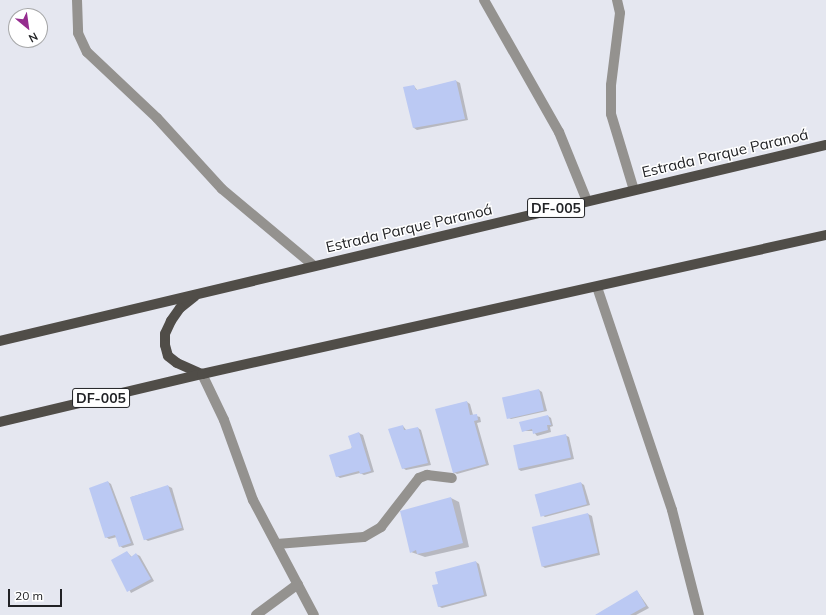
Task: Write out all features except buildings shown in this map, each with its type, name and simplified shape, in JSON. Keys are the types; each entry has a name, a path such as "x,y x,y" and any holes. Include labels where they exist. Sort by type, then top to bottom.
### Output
{"main road":[{"name":"Estrada Parque Paranoá","path":"0,341 826,145"},
{"name":"DF-005","path":"0,422 202,374 826,235"},
{"path":"198,293 180,308 165,334 168,356 177,363 202,374"}],"street":[{"path":"77,0 78,32 86,52 157,118 222,189 314,266"},
{"path":"484,0 559,132 587,201"},
{"path":"617,0 620,13 611,85 611,114 634,190"},
{"path":"597,287 672,510 699,615"},
{"path":"202,374 224,420 253,500 314,615"},
{"path":"277,544 364,537 381,526 419,478 427,475 452,478"},
{"path":"256,615 298,584"}]}
